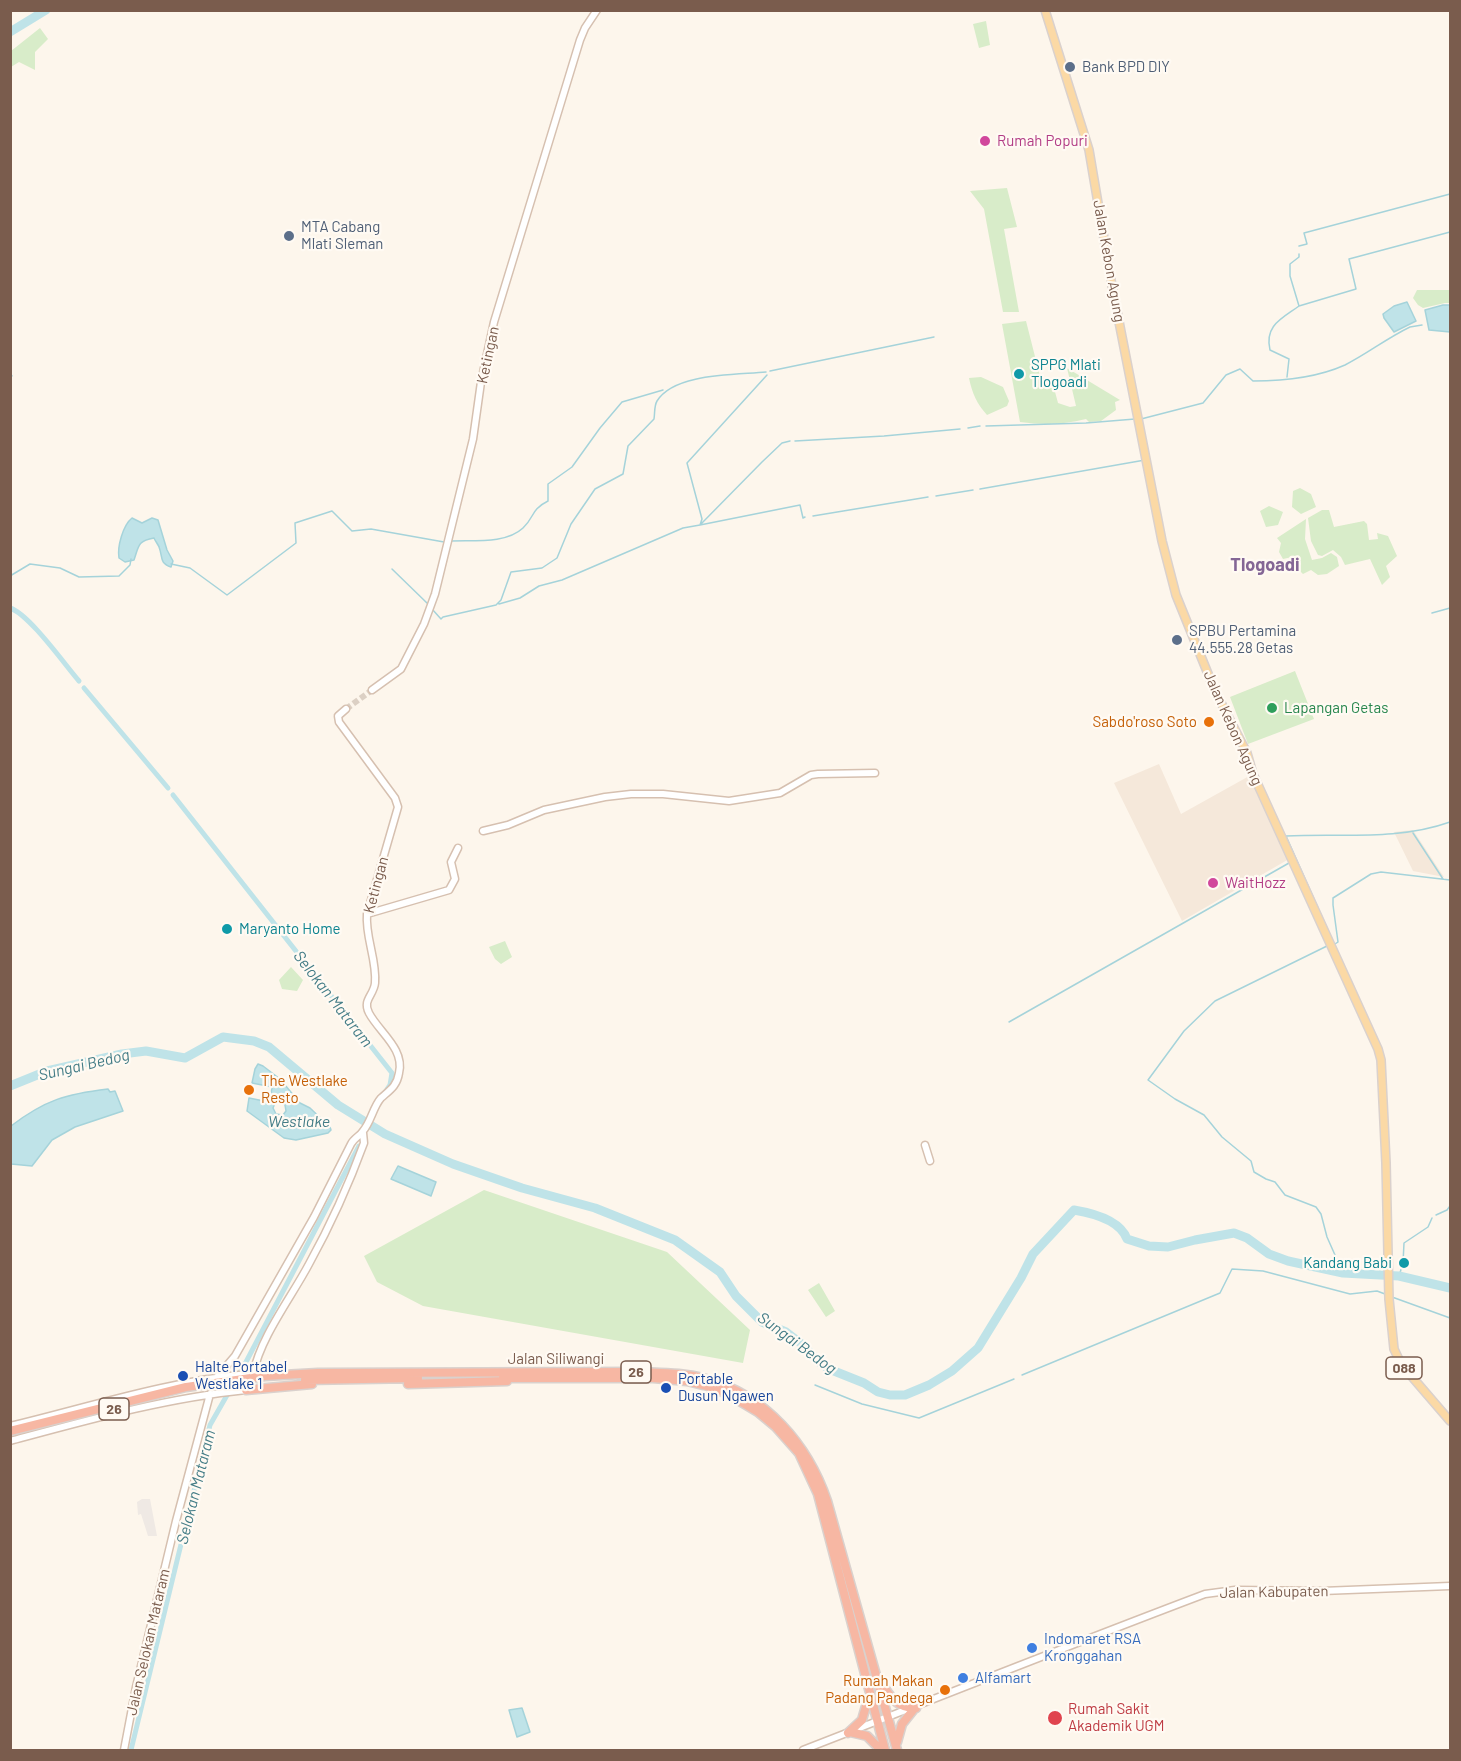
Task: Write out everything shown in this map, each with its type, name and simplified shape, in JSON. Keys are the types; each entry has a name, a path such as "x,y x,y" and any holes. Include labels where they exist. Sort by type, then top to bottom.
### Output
{"highway":[{"path":"250,1374 307,1368 413,1371"},
{"name":"Jalan Siliwangi","path":"378,1376 413,1371 666,1373 709,1380 739,1393 775,1418 791,1434 811,1463 827,1501 898,1750"},
{"name":"Jalan Siliwangi","path":"11,1434 186,1387 265,1379 361,1376 423,1381 666,1379 707,1386 739,1400 767,1419 784,1434 799,1453 810,1474 822,1506 883,1750"},
{"path":"246,1390 324,1383 423,1381 654,1383 691,1386 744,1407 779,1435 801,1464 817,1504"},
{"path":"870,1652 883,1685 891,1698 907,1707 915,1708 900,1728 897,1737 898,1750"},
{"path":"849,1733 864,1716 868,1704 867,1686"},
{"path":"849,1733 867,1736 883,1750"}],"main road":[{"name":"Jalan Kebon Agung","path":"1045,10 1089,150 1112,286 1162,541 1176,595 1215,692 1247,753 1257,782 1381,1060 1389,1299 1395,1353 1401,1364 1450,1421"}],"street":[{"name":"Ketingan","path":"372,690 401,669 427,618 435,594 473,439 481,382 494,322 580,40 597,10"},
{"name":"Ketingan","path":"346,709 338,716 339,722 395,798 398,807 366,924 375,983 366,1000 366,1006 397,1053 400,1067 392,1090 379,1102"},
{"path":"483,831 508,825 535,812 605,797 645,794 729,801 780,792 818,774 875,773"},
{"path":"367,914 449,890 455,879 451,862 458,848"},
{"name":"Jalan Selokan Mataram","path":"124,1750 136,1687 176,1521 219,1384 314,1217 351,1144 355,1137 363,1131 379,1102"},
{"name":"Jalan Selokan Mataram","path":"250,1374 330,1221 364,1143 363,1131"},
{"path":"925,1145 930,1161"},
{"path":"11,1434 69,1418 150,1404 250,1374"},
{"path":"219,1384 246,1390"},
{"path":"11,1434 69,1418"},
{"name":"Jalan Siliwangi","path":"817,1504 850,1620"},
{"name":"Jalan Kabupaten","path":"803,1750 888,1719 1026,1662 1205,1594 1235,1590 1312,1591 1450,1586"}],"shaded area":[{"path":"1159,764 1181,814 1251,775 1289,859 1182,921 1114,783"},
{"path":"1413,830 1444,877 1413,871 1394,832"},
{"path":"150,1499 157,1536 148,1536 141,1514 138,1515 137,1502"}],"green space":[{"path":"986,21 990,45 979,48 973,24"},
{"path":"40,28 48,39 35,52 35,70 19,62 11,67 11,51"},
{"path":"1007,188 1017,227 1004,229 1019,312 1003,312 984,209 970,191"},
{"path":"1417,290 1450,290 1450,303 1423,308 1413,298"},
{"path":"1026,321 1043,388 1054,388 1058,403 1070,407 1076,406 1067,368 1120,400 1115,402 1116,410 1101,421 1089,422 1086,419 1053,424 1020,422 1002,324"},
{"path":"981,377 1003,387 1009,401 1007,406 987,415 975,398 969,378"},
{"path":"1300,488 1311,494 1316,507 1301,514 1292,507 1293,491"},
{"path":"1269,506 1283,512 1278,525 1266,527 1260,511"},
{"path":"1322,510 1329,510 1334,527 1364,521 1367,524 1369,540 1378,539 1377,533 1388,536 1397,556 1386,566 1390,577 1382,585 1370,559 1345,565 1341,557 1333,550 1322,556 1318,555 1311,541 1308,518"},
{"path":"1306,519 1305,539 1312,560 1331,553 1337,557 1339,566 1327,574 1318,575 1311,570 1303,574 1297,568 1301,564 1298,558 1283,559 1279,552 1281,543 1277,538"},
{"name":"Lapangan Getas","path":"1295,671 1314,719 1248,744 1230,697"},
{"path":"505,941 512,957 501,964 495,959 489,947"},
{"path":"291,967 303,980 297,991 282,989 279,980"},
{"path":"484,1190 667,1252 750,1330 743,1363 423,1306 377,1282 364,1256"},
{"path":"819,1283 835,1311 826,1317 808,1290"}],"water":[{"path":"1407,302 1416,321 1394,332 1383,314 1394,306"},
{"path":"1450,305 1450,332 1429,330 1425,310"},
{"path":"132,518 142,523 152,518 158,520 167,550 173,561 171,567 163,562 159,546 154,538 142,543 134,560 125,562 119,558 121,536"},
{"name":"Westlake","path":"258,1064 280,1079 300,1103 310,1108 331,1130 328,1133 296,1140 284,1138 247,1111 249,1098 269,1102 270,1099 275,1103 273,1108 276,1114 283,1115 286,1111 285,1105 271,1095 272,1087 252,1083"},
{"path":"108,1089 110,1092 115,1091 123,1111 75,1127 52,1140 32,1166 11,1164 11,1126 35,1110 56,1100 80,1093"},
{"path":"398,1166 436,1182 431,1196 391,1179"},
{"path":"522,1708 530,1732 517,1737 509,1710"}],"waterway":[{"path":"10,32 46,10"},
{"path":"1299,246 1307,244 1304,233 1450,194"},
{"path":"1299,306 1356,289 1349,259 1450,232"},
{"path":"1287,377 1289,359 1270,350 1269,341 1272,328 1276,323 1299,306 1290,276 1290,264 1299,257 1299,254"},
{"path":"1141,419 1203,403 1226,375 1240,369 1253,381 1312,376 1345,365 1402,331 1422,325"},
{"path":"770,371 934,337"},
{"path":"432,609 441,619 496,605 501,600 511,572 542,568 557,558 571,524 595,489 623,474 628,446 654,419 656,403 665,392 677,385 706,377 766,372"},
{"path":"767,375 687,463 702,519 700,525 800,505 803,518 805,517"},
{"path":"451,541 499,539 516,533 527,524 538,507 548,501 548,484 572,467 622,402 663,390"},
{"path":"986,426 1135,419"},
{"path":"968,428 980,426"},
{"path":"795,441 960,429"},
{"path":"499,604 520,598 539,586 562,580 683,528 700,525 782,443 790,441"},
{"path":"980,489 1145,460"},
{"path":"936,496 973,490"},
{"path":"813,516 928,497"},
{"path":"171,564 190,568 227,595 296,543 295,523 332,511 352,531 371,529 444,542"},
{"path":"10,576 30,564 60,568 79,577 119,576 130,565 131,559"},
{"path":"392,569 428,604"},
{"name":"Selokan Mataram","path":"10,608 27,620 79,681"},
{"path":"1432,613 1450,608"},
{"name":"Selokan Mataram","path":"84,688 168,788"},
{"name":"Selokan Mataram","path":"173,795 392,1073 390,1085 386,1091"},
{"path":"1330,935 1286,836 1389,834 1410,832 1450,822"},
{"path":"1413,833 1443,879"},
{"path":"1009,1022 1289,863"},
{"path":"1335,944 1338,942 1333,898 1371,874 1381,872 1450,880"},
{"path":"1327,946 1215,1001 1184,1031 1148,1080 1175,1099 1204,1115 1222,1137 1251,1161 1254,1172 1275,1182 1285,1195 1316,1207 1321,1214 1327,1237 1343,1273"},
{"name":"Sungai Bedog","path":"10,1086 47,1071 122,1054 146,1051 185,1058 223,1037 254,1041 269,1047 338,1105 385,1134 453,1164 522,1188 595,1208 675,1240 720,1272 736,1296 762,1322 786,1332 829,1369 864,1383 878,1392 890,1395 905,1395 929,1385 952,1371 978,1348 1033,1254 1074,1210 1105,1218 1118,1227 1127,1239 1149,1246 1168,1247 1234,1233 1247,1238 1269,1254 1288,1261 1343,1273 1399,1276 1450,1288"},
{"name":"Selokan Mataram","path":"131,1750 210,1425 246,1362 359,1146"},
{"path":"1436,1215 1450,1206"},
{"path":"1399,1276 1403,1263 1404,1243 1428,1227 1432,1218"},
{"path":"1022,1375 1220,1293 1232,1269 1263,1271 1350,1294 1377,1291 1385,1294"},
{"path":"1392,1297 1450,1318"},
{"path":"815,1385 862,1404 919,1418 1014,1379"}],"tunnel":[{"path":"346,709 372,690"}],"place":[{"name":"Bank BPD DIY","path":"1070,67"},
{"name":"Rumah Popuri","path":"985,141"},
{"name":"MTA Cabang Mlati Sleman","path":"289,236"},
{"name":"SPPG Mlati Tlogoadi","path":"1019,374"},
{"name":"SPBU Pertamina 44.555.28 Getas","path":"1177,640"},
{"name":"Lapangan Getas","path":"1272,708"},
{"name":"Sabdo'roso Soto","path":"1209,722"},
{"name":"WaitHozz","path":"1213,883"},
{"name":"Maryanto Home","path":"227,929"},
{"name":"The Westlake Resto","path":"249,1090"},
{"name":"Kandang Babi","path":"1404,1263"},
{"name":"Halte Portabel Westlake 1","path":"183,1376"},
{"name":"Portable Dusun Ngawen","path":"666,1388"},
{"name":"Indomaret RSA Kronggahan","path":"1032,1648"},
{"name":"Alfamart","path":"963,1678"},
{"name":"Rumah Makan Padang Pandega","path":"945,1690"},
{"name":"Rumah Sakit Akademik UGM","path":"1055,1718"}],"district":[{"name":"Tlogoadi","path":"1265,565"}]}
